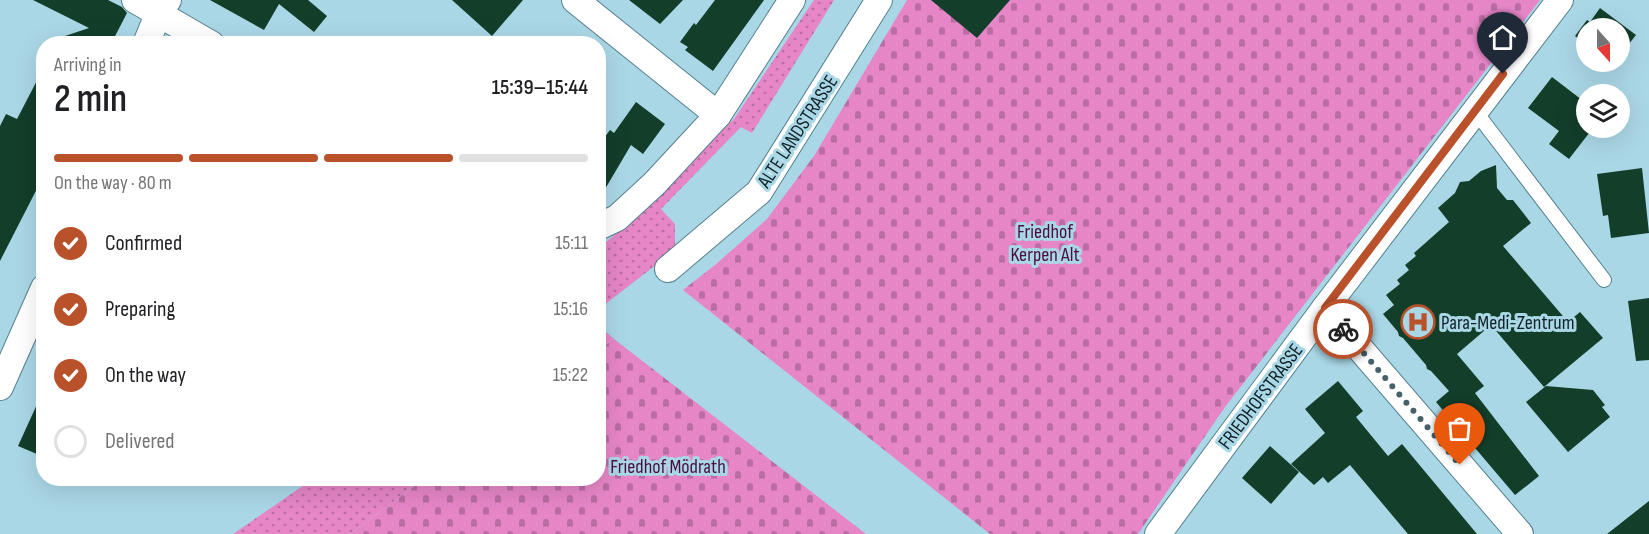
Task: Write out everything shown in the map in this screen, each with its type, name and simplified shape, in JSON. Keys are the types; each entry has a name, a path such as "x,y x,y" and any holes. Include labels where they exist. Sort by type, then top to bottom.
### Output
{"street":[{"path":"135,0 163,6 201,36"},
{"path":"575,0 718,115"},
{"path":"606,223 616,218 654,184 718,115 792,0"},
{"name":"ALTE LANDSTRASSE","path":"668,269 759,192 879,0"},
{"name":"FRIEDHOFSTRASSE","path":"1158,534 1325,308 1560,0"},
{"path":"150,36 163,6"},
{"path":"1325,308 1520,534"},
{"path":"0,387 36,323"}],"lane":[{"path":"1475,111 1604,280"}],"green space":[{"path":"814,0 834,0 752,133 741,127 661,209 675,224 675,250 606,304 606,242 734,119"},
{"name":"Friedhof Kerpen Alt","path":"907,0 1540,0 1225,407 1138,534 990,534 683,290 767,219 814,156"},
{"path":"606,332 614,339 606,345"},
{"name":"Friedhof Mödrath","path":"614,339 866,534 350,534 415,486 606,486 606,345"},
{"path":"303,486 415,486 350,534 233,534"}],"building":[{"path":"33,0 108,0 122,7 127,13 115,36 65,36 89,28"},
{"path":"210,0 308,0 327,16 314,32 279,4 264,30"},
{"path":"452,0 523,0 492,36"},
{"path":"629,0 683,0 660,24"},
{"path":"715,0 764,0 713,71 685,50 688,47 680,42"},
{"path":"931,0 1010,0 977,38"},
{"path":"1600,8 1613,18 1593,18"},
{"path":"1630,30 1636,35 1630,42"},
{"path":"1552,77 1576,95 1576,138 1585,138 1569,159 1549,144 1559,131 1528,108"},
{"path":"36,82 36,191 0,261 0,126 6,114 17,119"},
{"path":"636,102 665,124 643,154 631,145 606,187 606,135 610,130 614,133"},
{"path":"1496,165 1497,188 1507,200 1513,200 1531,223 1503,246 1568,322 1580,312 1603,338 1544,387 1491,325 1457,354 1484,386 1475,393 1539,476 1515,495 1436,402 1449,391 1427,369 1383,314 1394,305 1386,295 1400,284 1397,280 1409,270 1405,265 1416,256 1414,253 1449,222 1438,208 1455,193 1460,182 1469,181 1481,171"},
{"path":"1642,168 1649,233 1611,238 1608,215 1603,216 1597,174"},
{"path":"1649,298 1649,360 1636,361 1628,301"},
{"path":"1338,381 1363,411 1356,417 1388,456 1402,444 1477,534 1408,534 1350,465 1328,483 1323,477 1314,485 1291,464 1325,433 1305,409"},
{"path":"1546,386 1593,390 1605,405 1602,407 1610,417 1568,452 1526,402"},
{"path":"36,407 36,454 18,446"},
{"path":"1270,446 1299,472 1271,504 1242,478"},
{"path":"1649,501 1649,534 1607,534"}],"way so far":[{"path":"1343,329 1460,465"}],"place":[{"name":"Para-Medi-Zentrum","path":"1418,322"}],"route":[{"path":"1343,329 1325,308 1503,74"}]}
